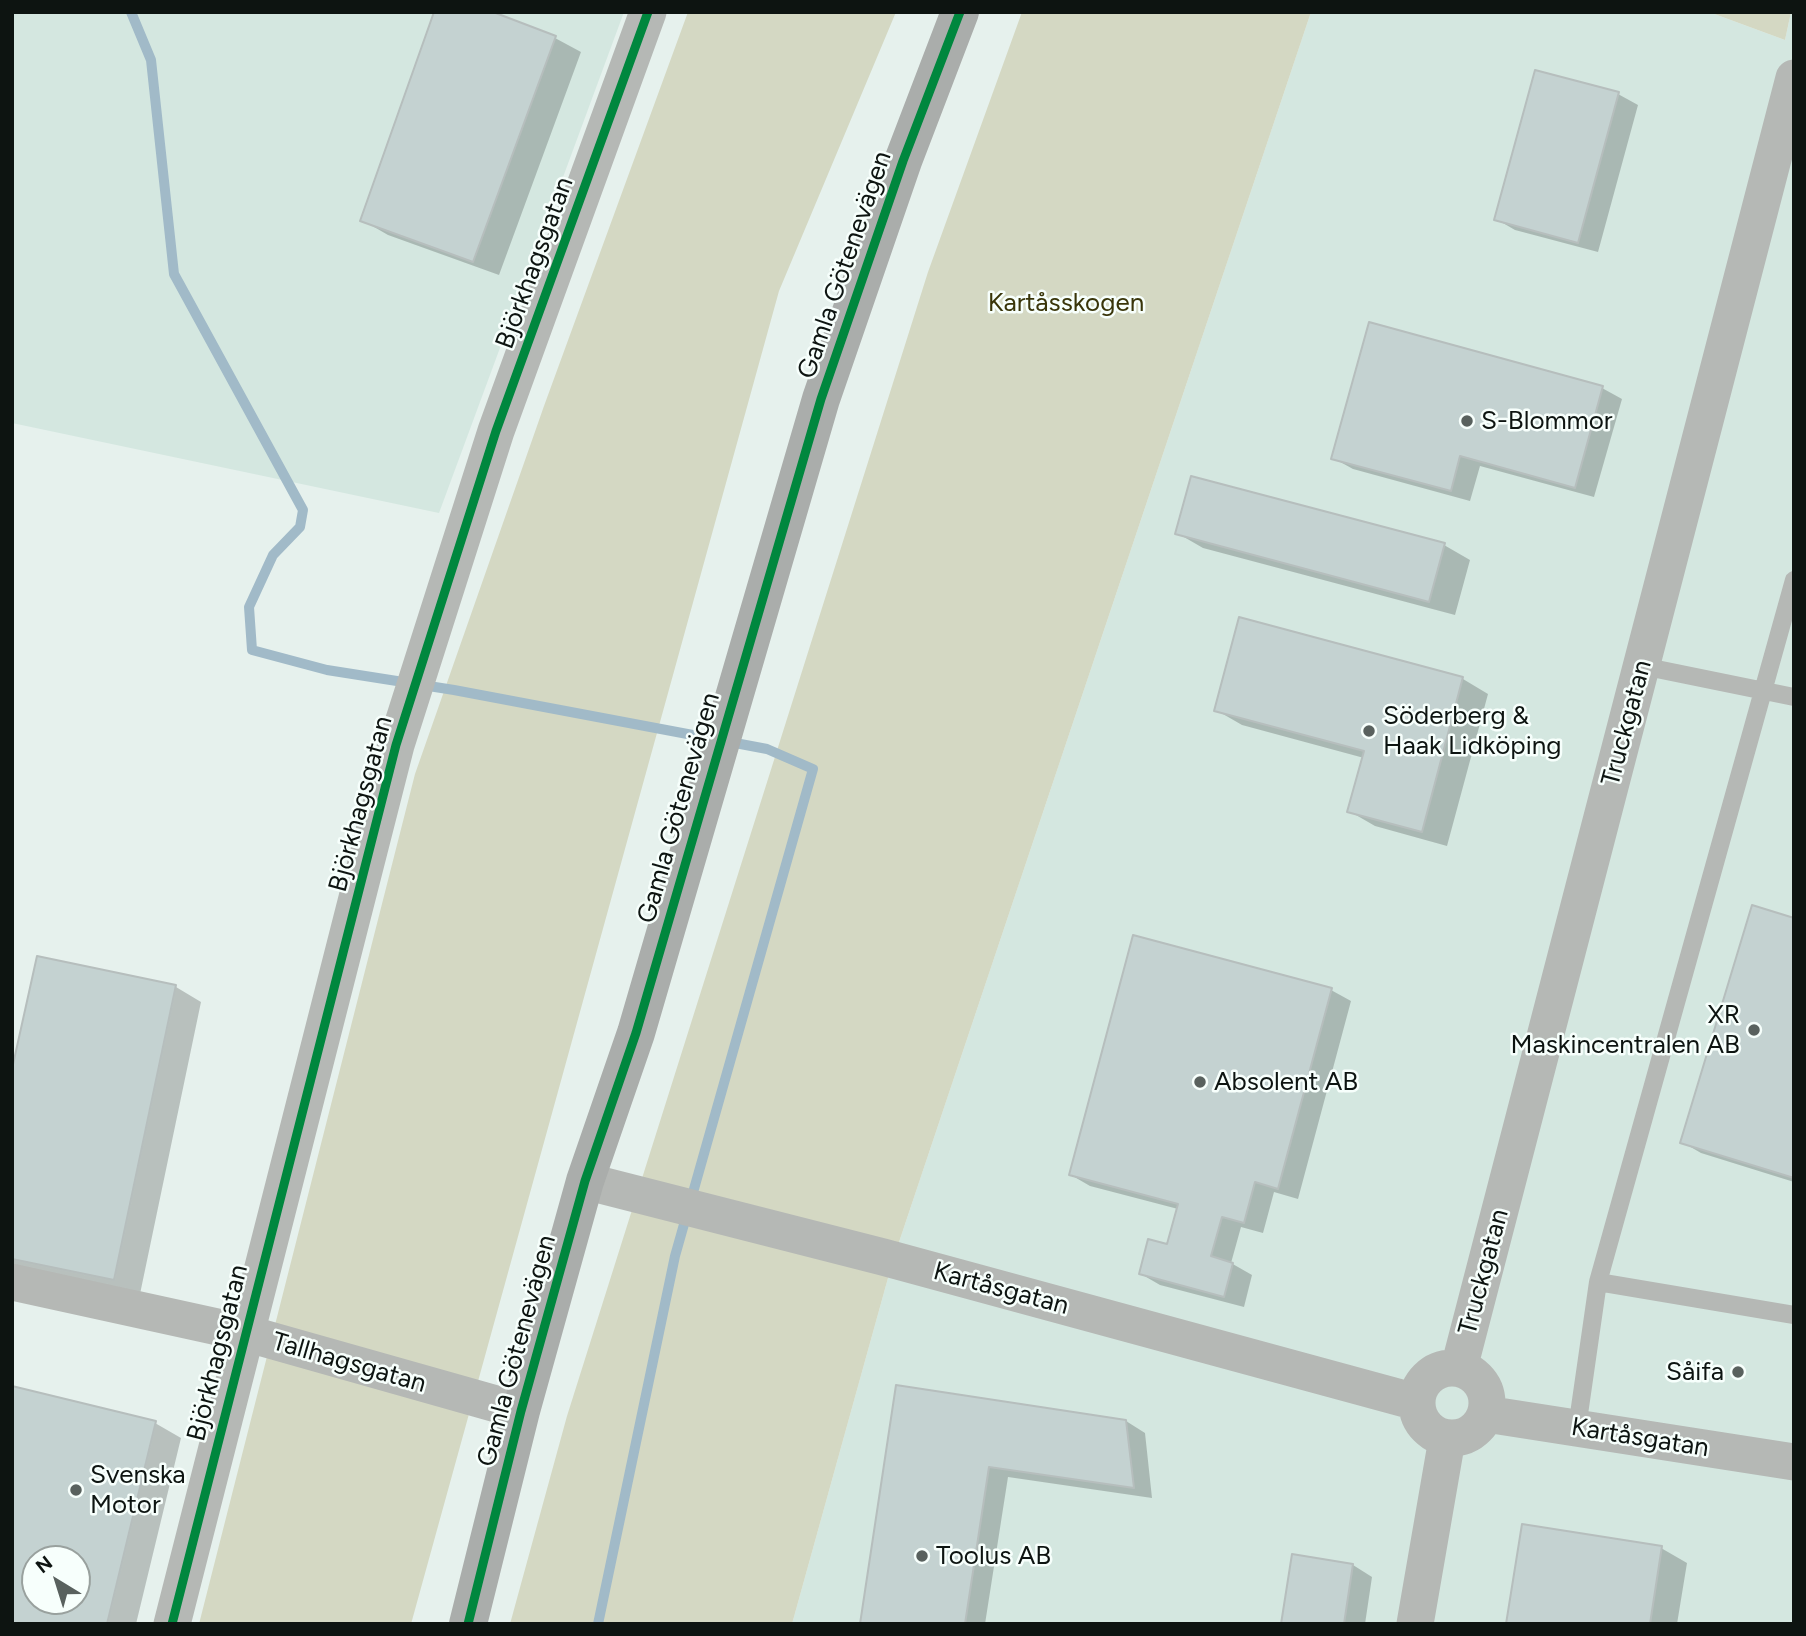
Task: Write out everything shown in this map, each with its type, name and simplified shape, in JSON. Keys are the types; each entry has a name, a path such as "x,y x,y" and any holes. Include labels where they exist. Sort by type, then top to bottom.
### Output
{"street":[{"name":"Björkhagsgatan","path":"172,1624 396,745 496,431 648,12"},
{"name":"Gamla Götenevägen","path":"468,1624 522,1411 585,1181 636,1033 821,399 902,161 960,12"},
{"name":"Truckgatan","path":"1459,1368 1794,78"},
{"name":"Kartåsgatan","path":"585,1181 870,1253 1416,1402"},
{"name":"Tallhagsgatan","path":"12,1282 244,1333 522,1411"},
{"path":"1459,1368 1479,1380 1488,1402 1486,1414 1480,1425 1471,1433 1460,1438 1447,1439 1428,1430 1417,1412 1416,1402 1425,1379 1435,1371 1459,1368"},
{"name":"Kartåsgatan","path":"1486,1414 1794,1462"},
{"path":"1415,1624 1447,1439"}],"lane":[{"path":"1577,1428 1598,1282 1794,580"},
{"path":"1642,666 1794,697"},
{"path":"1598,1282 1794,1315"}],"shaded area":[{"path":"12,12 624,12 439,513 12,423"},
{"path":"1311,12 1709,12 1785,40 1791,12 1794,12 1794,1624 792,1624 893,1260"}],"green space":[{"path":"688,12 896,12 779,291 411,1624 199,1624 415,774 544,406"},
{"name":"Kartåsskogen","path":"1022,12 1311,12 893,1260 792,1624 510,1624 567,1416 928,272"},
{"path":"1709,12 1791,12 1785,40"}],"building":[{"path":"434,12 493,12 556,36 473,262 360,221"},
{"path":"1535,70 1619,92 1578,243 1494,220"},
{"name":"S-Blommor","path":"1369,322 1603,386 1575,488 1460,456 1451,491 1331,459"},
{"path":"1191,476 1445,543 1429,602 1175,534"},
{"name":"Söderberg & Haak Lidköping","path":"1239,617 1463,677 1422,832 1347,812 1364,751 1214,711"},
{"name":"XR Maskincentralen AB","path":"1752,905 1794,918 1794,1178 1680,1143"},
{"name":"Absolent AB","path":"1133,935 1332,988 1278,1189 1255,1182 1244,1223 1222,1217 1211,1256 1233,1263 1224,1297 1139,1274 1148,1239 1167,1244 1178,1204 1069,1175"},
{"path":"37,956 176,985 114,1280 12,1259 12,1069"},
{"name":"Toolus AB","path":"896,1385 1126,1420 1134,1488 989,1467 965,1624 860,1624"},
{"name":"Svenska Motor","path":"12,1386 156,1421 107,1624 12,1624"},
{"path":"1522,1524 1662,1546 1650,1624 1506,1624"},
{"path":"1292,1554 1353,1564 1344,1624 1281,1624"}],"waterway":[{"path":"131,12 151,60 174,274 303,510 300,527 273,555 249,607 252,650 327,670 454,690 767,749 813,769 675,1256 598,1624"}],"cycle path":[{"path":"172,1624 396,745 496,431 648,12"},
{"path":"468,1624 521,1411 585,1181 636,1033 821,399 903,161 960,12"}],"place":[{"name":"S-Blommor","path":"1467,421"},
{"name":"Söderberg & Haak Lidköping","path":"1369,731"},
{"name":"XR Maskincentralen AB","path":"1754,1030"},
{"name":"Absolent AB","path":"1200,1082"},
{"name":"Såifa","path":"1738,1372"},
{"name":"Svenska Motor","path":"76,1490"},
{"name":"Toolus AB","path":"922,1556"}]}
